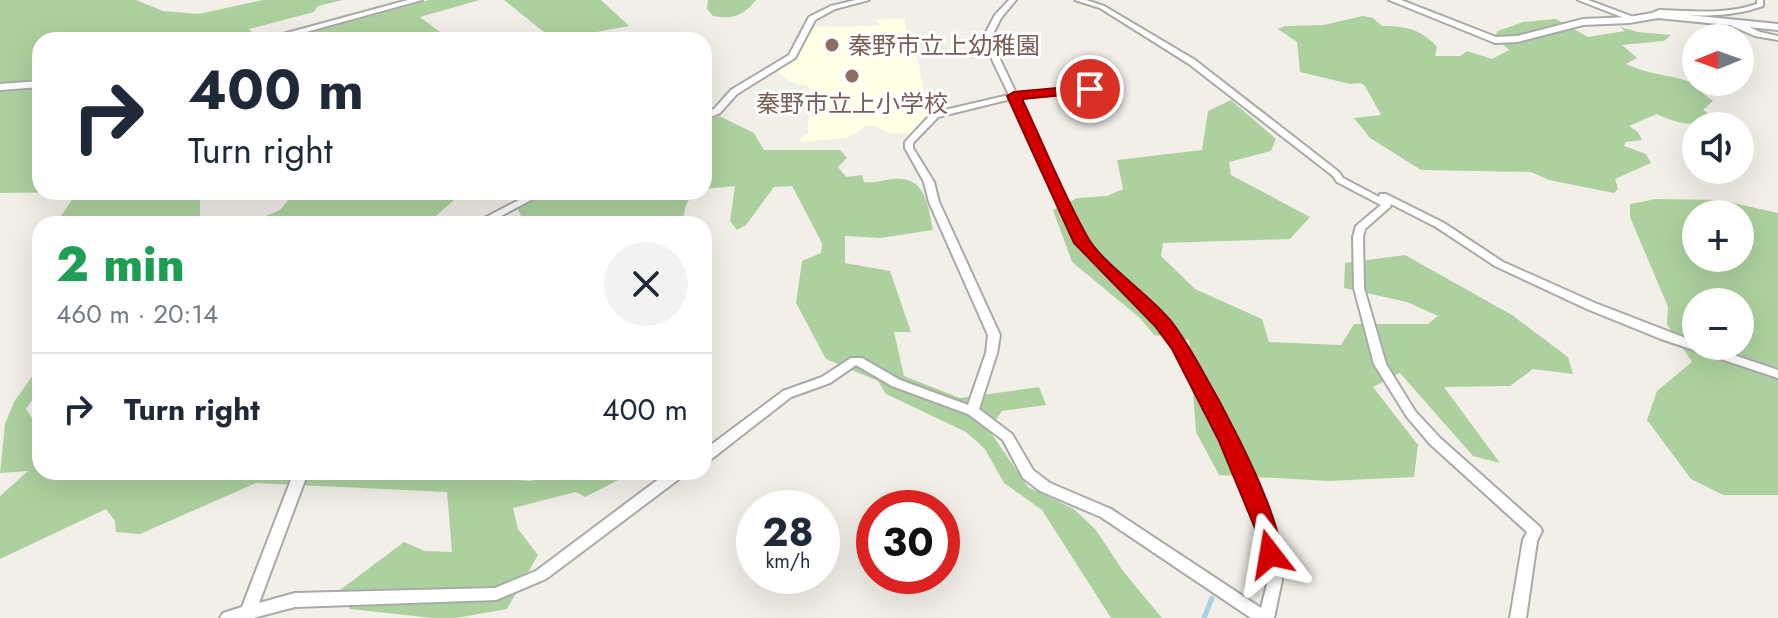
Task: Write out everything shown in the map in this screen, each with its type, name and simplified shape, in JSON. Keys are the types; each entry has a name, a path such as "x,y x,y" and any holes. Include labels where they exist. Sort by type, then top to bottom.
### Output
{"street":[{"path":"296,32 418,0"},
{"path":"712,113 734,92 792,56 812,19 833,7 866,0"},
{"path":"712,452 765,408 787,394 826,380 851,362 858,361 896,383 972,411 1008,437 1028,474 1045,487 1106,513 1264,618 1275,580 1266,528 1230,441 1181,347 1162,321 1082,243 988,36 998,17 1013,0"},
{"path":"1078,0 1102,7 1192,62 1336,174 1440,225 1499,264 1591,306 1687,344 1778,374"},
{"path":"1393,0 1460,29 1495,40 1517,39 1583,22 1658,15 1735,24"},
{"path":"1581,0 1635,19"},
{"path":"1658,15 1656,13 1659,12 1719,16 1761,5 1760,0"},
{"path":"1754,25 1778,27"},
{"path":"1754,32 1778,38"},
{"path":"0,87 32,85"},
{"path":"972,411 976,392 995,346 994,335 934,202 929,182 909,148 909,142 935,115 1014,96 1090,89"},
{"path":"1336,174 1340,180 1387,205 1360,228 1358,237 1359,288 1380,364 1411,414 1435,441 1535,531 1530,540 1518,618"},
{"path":"494,216 525,200"},
{"path":"247,616 298,480"},
{"path":"228,618 247,616 295,600 496,594 541,575 667,480"}],"shaded area":[{"name":"秦野市立上小学校","path":"905,18 905,28 914,39 927,110 936,113 912,133 887,133 877,126 866,126 847,138 801,142 799,139 808,134 809,86 791,82 775,70 799,52 810,27 877,26 880,25 875,20"}],"green space":[{"path":"0,0 136,0 163,11 198,14 263,0 343,0 318,6 314,12 249,29 252,32 32,32 32,80 24,81 16,88 32,87 32,193 0,193"},
{"path":"429,0 480,0 420,17 440,32 314,32"},
{"path":"504,0 601,0 629,26 597,32 544,32"},
{"path":"708,0 756,0 742,13 726,17 713,16 707,9"},
{"path":"1363,16 1373,18 1382,26 1419,32 1437,47 1435,56 1460,56 1467,51 1492,59 1509,50 1494,37 1498,31 1523,22 1556,19 1588,37 1625,31 1620,27 1671,35 1664,41 1622,45 1637,58 1626,64 1682,80 1682,96 1707,96 1713,101 1703,110 1706,112 1682,112 1682,122 1657,114 1629,126 1638,132 1642,140 1626,142 1624,146 1646,154 1651,163 1615,179 1618,189 1614,193 1549,180 1531,172 1421,170 1370,138 1354,118 1381,115 1365,86 1300,72 1297,42 1278,29 1323,25"},
{"path":"1231,100 1276,139 1271,151 1229,162 1231,175 1310,217 1290,239 1163,243 1161,256 1195,289 1262,319 1269,342 1341,345 1354,324 1428,324 1438,316 1407,302 1344,288 1345,263 1405,255 1512,315 1568,357 1573,374 1533,369 1510,386 1444,387 1500,463 1473,456 1400,373 1373,387 1418,445 1414,477 1329,481 1219,475 1196,432 1189,340 1154,335 1140,318 1072,262 1053,210 1077,198 1107,196 1123,189 1117,160 1202,150 1208,111"},
{"path":"719,116 754,133 764,150 840,150 847,158 838,167 846,177 862,175 864,182 902,179 917,185 928,206 933,230 880,238 845,236 845,263 890,271 911,332 894,332 904,376 960,398 1039,387 1046,405 1002,411 989,430 1028,487 1074,509 1096,530 1123,571 1162,618 1111,618 1042,510 1004,483 985,449 966,432 886,394 878,381 826,359 796,303 802,261 821,253 822,243 792,186 774,187 746,225 737,230 730,221 735,186 712,188 712,118"},
{"path":"1656,199 1720,200 1682,200 1682,272 1754,272 1754,208 1778,213 1778,495 1723,495 1691,479 1647,420 1657,391 1691,360 1754,360 1754,288 1682,288 1682,347 1667,324 1668,307 1630,217 1630,204"},
{"path":"72,200 200,200 200,216 61,216"},
{"path":"288,200 454,200 436,216 266,216 280,210"},
{"path":"523,200 689,200 684,216 521,216 518,210"},
{"path":"32,376 32,400 26,409 32,418 32,480 618,480 585,497 576,492 513,508 518,529 538,555 507,609 456,618 433,618 350,609 340,590 404,542 425,551 452,552 447,492 256,483 140,534 116,532 115,521 106,509 0,559 0,496 28,471 0,473 5,424 14,402"}],"waterway":[{"path":"1204,618 1212,598"}],"place":[{"name":"秦野市立上幼稚園","path":"832,45"},
{"name":"秦野市立上小学校","path":"852,76"}],"route":[{"path":"1090,89 1014,96 1082,243 1162,321 1181,347 1230,441 1266,528 1270,554"}]}
